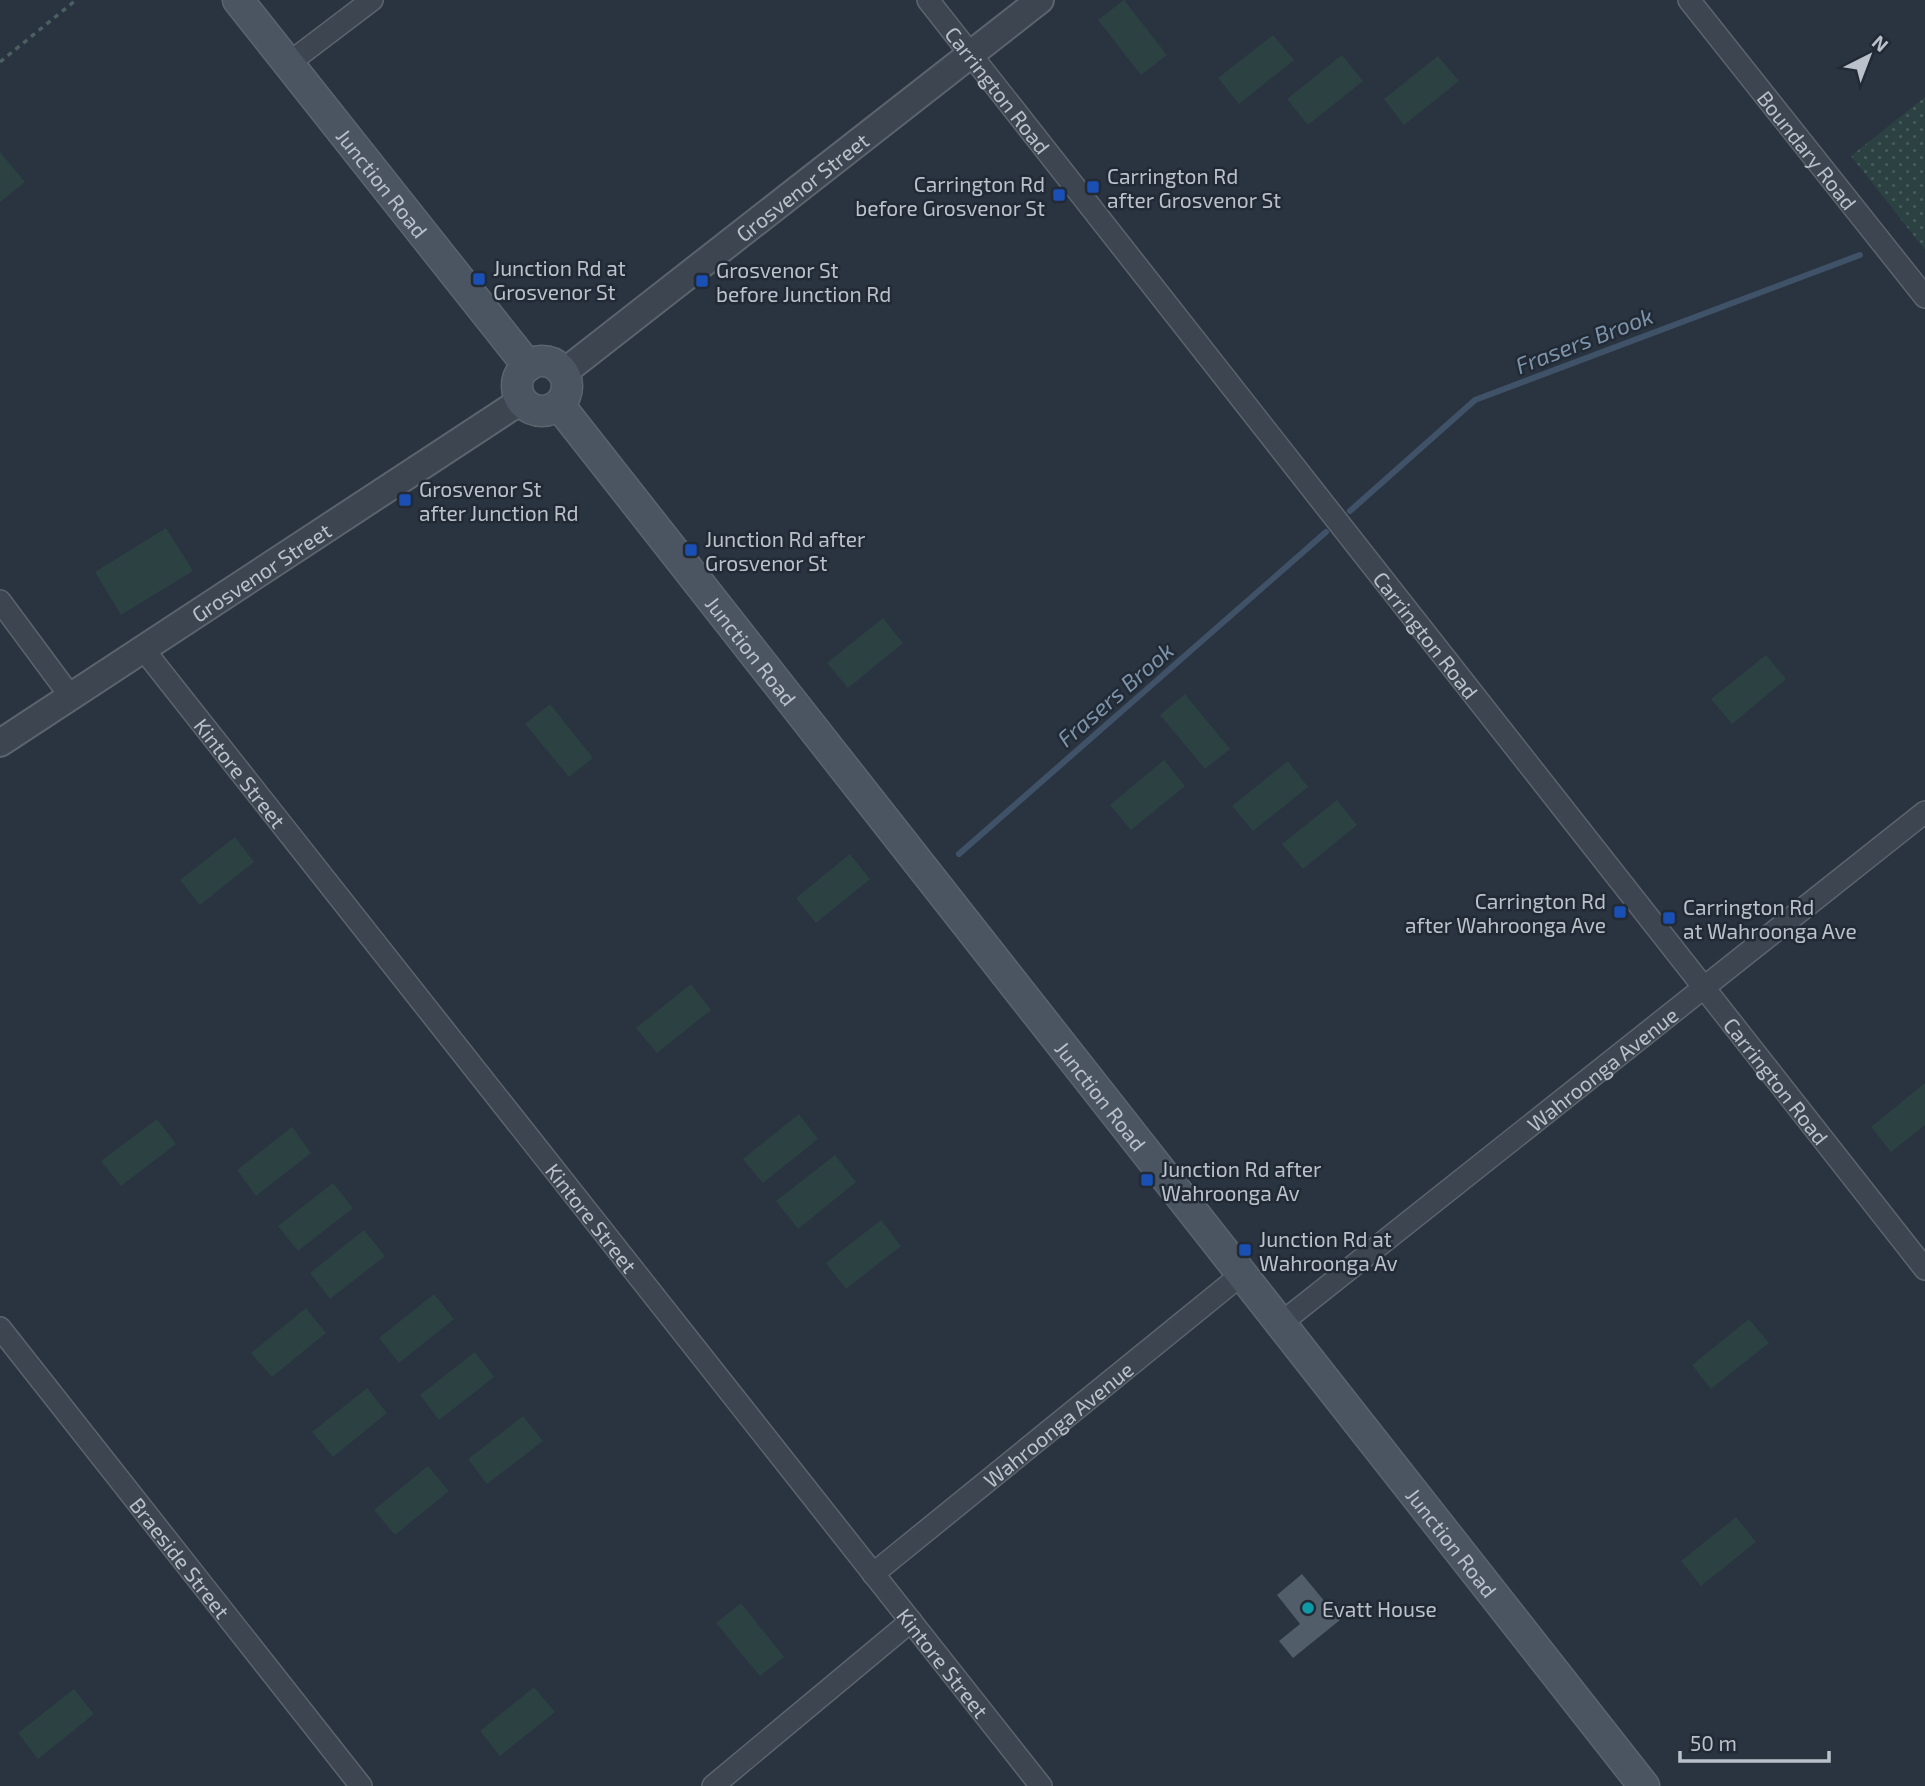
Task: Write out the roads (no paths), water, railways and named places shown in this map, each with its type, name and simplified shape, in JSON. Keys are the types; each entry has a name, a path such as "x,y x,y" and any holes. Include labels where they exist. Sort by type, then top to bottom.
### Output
{"main road":[{"name":"Junction Road","path":"238,0 528,366"},
{"path":"547,362 563,373 567,386 559,405 541,411 523,402 518,383 528,366 547,362"},
{"name":"Junction Road","path":"559,405 1644,1786"}],"street":[{"path":"289,63 372,0"},
{"name":"Carrington Road","path":"928,0 1925,1269"},
{"name":"Grosvenor Street","path":"563,373 1040,0"},
{"name":"Boundary Road","path":"1689,0 1925,297"},
{"name":"Grosvenor Street","path":"0,743 523,402"},
{"path":"0,601 71,697"},
{"name":"Kintore Street","path":"144,650 1041,1786"},
{"name":"Wahroonga Avenue","path":"1280,1324 1925,812"},
{"name":"Wahroonga Avenue","path":"873,1573 1241,1275"},
{"name":"Braeside Street","path":"0,1328 361,1786"},
{"path":"713,1786 911,1621"}],"waterway":[{"name":"Frasers Brook","path":"1350,511 1475,400 1860,255"},
{"name":"Frasers Brook","path":"959,854 1326,532"}],"place":[{"name":"Carrington Rd after Grosvenor St","path":"1093,187"},
{"name":"Carrington Rd before Grosvenor St","path":"1059,195"},
{"name":"Junction Rd at Grosvenor St","path":"479,279"},
{"name":"Grosvenor St before Junction Rd","path":"702,281"},
{"name":"Grosvenor St after Junction Rd","path":"405,500"},
{"name":"Junction Rd after Grosvenor St","path":"691,550"},
{"name":"Carrington Rd after Wahroonga Ave","path":"1620,912"},
{"name":"Carrington Rd at Wahroonga Ave","path":"1669,918"},
{"name":"Junction Rd after Wahroonga Av","path":"1147,1180"},
{"name":"Junction Rd at Wahroonga Av","path":"1245,1250"},
{"name":"Evatt House","path":"1308,1608"}]}
